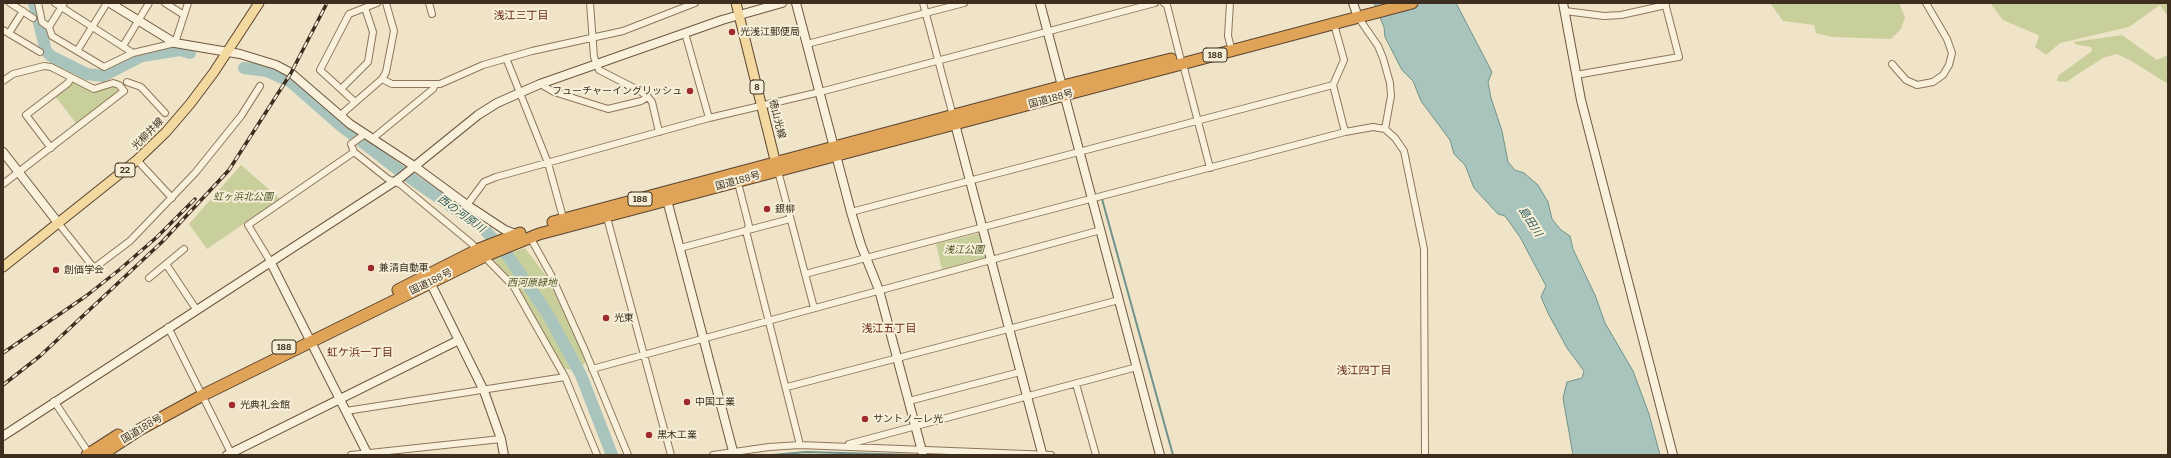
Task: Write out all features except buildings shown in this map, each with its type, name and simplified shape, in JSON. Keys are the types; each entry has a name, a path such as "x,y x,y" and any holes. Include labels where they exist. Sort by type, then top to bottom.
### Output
{"highway":[{"name":"国道188号","path":"89,454 136,423 511,239 564,223 777,166 1231,47 1387,3"},
{"name":"国道188号","path":"1231,47 1334,24 1359,11 1412,3"},
{"name":"国道188号","path":"511,239 530,237 564,223"},
{"name":"国道188号","path":"101,455 201,392"}],"main road":[{"name":"光柳井線","path":"3,267 59,224 137,160 190,104 227,53 259,3"},
{"name":"徳山光線","path":"736,3 777,166"}],"street":[{"path":"10,3 33,18"},
{"path":"38,3 42,22 49,27 52,36 104,67 132,53 175,42"},
{"path":"54,3 63,5 132,53"},
{"path":"77,52 109,3 175,42 261,60 291,72 341,117 505,230 511,239"},
{"path":"123,46 149,3"},
{"path":"165,3 184,15"},
{"path":"175,42 188,3"},
{"path":"355,102 320,70 349,14 377,3"},
{"path":"341,117 355,102 382,79 386,72 394,31 386,3"},
{"path":"429,3 432,14"},
{"path":"590,3 596,64 599,70 640,91 648,97 652,102 659,132"},
{"path":"382,79 392,84 435,85 470,69 506,58 623,31 695,3"},
{"path":"3,436 54,401 397,180 478,115 519,92 685,33 739,15 782,3"},
{"path":"796,3 851,212 879,290 923,453"},
{"path":"923,3 1041,454"},
{"path":"807,44 964,3"},
{"path":"1040,3 1081,151 1160,455"},
{"path":"467,205 484,182 490,178 709,118 820,92 1155,3"},
{"path":"1164,3 1167,5 1210,168"},
{"path":"1230,3 1228,36 1231,47"},
{"path":"1892,64 1906,80 1917,85 1933,82 1943,75 1949,65 1952,53 1947,39 1926,3"},
{"path":"1576,75 1679,57 1665,4 1604,16 1564,7 1576,75 1673,455"},
{"path":"49,27 63,5"},
{"path":"341,89 368,62 373,32 365,8"},
{"path":"9,33 23,11"},
{"path":"1359,11 1384,58 1390,83 1391,96 1385,129"},
{"path":"1334,24 1344,60 1333,85 1345,132"},
{"path":"3,30 40,52"},
{"path":"685,33 709,118"},
{"path":"506,58 548,163 564,223"},
{"path":"3,82 13,74 44,66 52,67 94,89 113,83 119,85 124,91 3,184"},
{"path":"51,148 26,115 68,83 71,78"},
{"path":"127,82 141,87 165,113"},
{"path":"540,84 554,92 608,109 641,101 648,97"},
{"path":"435,85 433,89 368,137 351,144 354,152 397,180 400,184 485,251 514,287 565,377 597,455"},
{"path":"851,212 1333,85"},
{"path":"3,152 94,268 130,241 172,198 218,145 260,86"},
{"path":"805,274 1345,132 1373,127 1385,129 1395,138 1404,151 1413,187 1424,249 1425,455"},
{"path":"354,152 248,225 270,261 367,454"},
{"path":"137,160 172,198"},
{"path":"777,166 814,308"},
{"path":"737,177 748,226 746,231 800,445"},
{"path":"666,196 734,454"},
{"path":"605,212 671,455"},
{"path":"680,248 790,219"},
{"path":"592,369 770,322 814,308 1101,230"},
{"path":"530,237 551,275 628,455"},
{"path":"149,278 184,249"},
{"path":"166,264 196,309"},
{"path":"428,279 484,391 501,439 504,455"},
{"path":"786,387 1119,300"},
{"path":"168,327 230,454 459,340"},
{"path":"843,446 1137,367"},
{"path":"909,402 1020,372"},
{"path":"346,411 484,391 565,377"},
{"path":"1076,384 1096,455"},
{"path":"54,401 89,454"},
{"path":"351,455 501,439"},
{"path":"713,455 734,454 800,445 843,446 923,453 1051,455"}],"green space":[{"path":"1770,3 1899,3 1905,17 1901,29 1891,39 1833,37 1816,33 1814,25 1783,21"},
{"path":"1990,3 2168,3 2168,17 2160,5 2129,27 2060,43 2046,55 2035,47 2039,37 2038,35 2003,20"},
{"path":"2122,35 2157,60 2168,55 2168,84 2130,60 2116,54 2103,58 2066,82 2057,81 2059,75 2092,51 2091,47 2077,45 2073,42"},
{"path":"72,82 87,89 98,91 115,86 118,88 117,93 76,123 55,96"},
{"name":"虹ヶ浜北公園","path":"241,165 280,199 207,249 189,224"},
{"name":"浅江公園","path":"979,233 985,258 942,269 936,244"},
{"name":"西河原緑地","path":"525,248 547,277 586,361 581,368 575,371 564,368 516,286 493,259"}],"water":[{"name":"島田川","path":"1374,3 1456,3 1492,72 1488,82 1491,98 1502,131 1508,162 1515,170 1524,173 1538,185 1548,202 1552,219 1561,230 1570,236 1573,249 1595,295 1605,323 1633,371 1649,414 1660,455 1573,455 1563,398 1567,382 1582,378 1584,371 1567,348 1549,315 1541,297 1546,286 1520,237 1505,216 1498,214 1474,188 1465,165 1454,154 1450,140 1421,101 1413,81 1402,70 1385,37 1384,27"}],"waterway":[{"name":"西の河原川","path":"34,3 46,51 51,56 87,74 103,76 142,56 180,50 190,53"},
{"name":"西の河原川","path":"244,68 267,71 291,82 340,125 396,168 484,229 508,256 547,313 581,375 612,455"},
{"path":"1102,199 1173,455"},
{"path":"773,455 806,452 915,455"}],"railway":[{"path":"3,385 40,356 163,241 229,170 291,73 327,3"},
{"path":"3,353 86,296 119,270 157,237 195,199"}],"place":[{"name":"光浅江郵便局","path":"732,32"},
{"name":"フューチャーイングリッシュ","path":"690,91"},
{"name":"銀柳","path":"767,209"},
{"name":"兼清自動車","path":"371,268"},
{"name":"創価学会","path":"56,270"},
{"name":"光東","path":"606,318"},
{"name":"中国工業","path":"687,402"},
{"name":"光典礼会館","path":"232,405"},
{"name":"サントノーレ光","path":"865,419"},
{"name":"黒木工業","path":"649,435"}],"district":[{"name":"浅江三丁目","path":"521,16"},
{"name":"浅江五丁目","path":"889,329"},
{"name":"虹ケ浜一丁目","path":"360,353"},
{"name":"浅江四丁目","path":"1364,371"}]}
